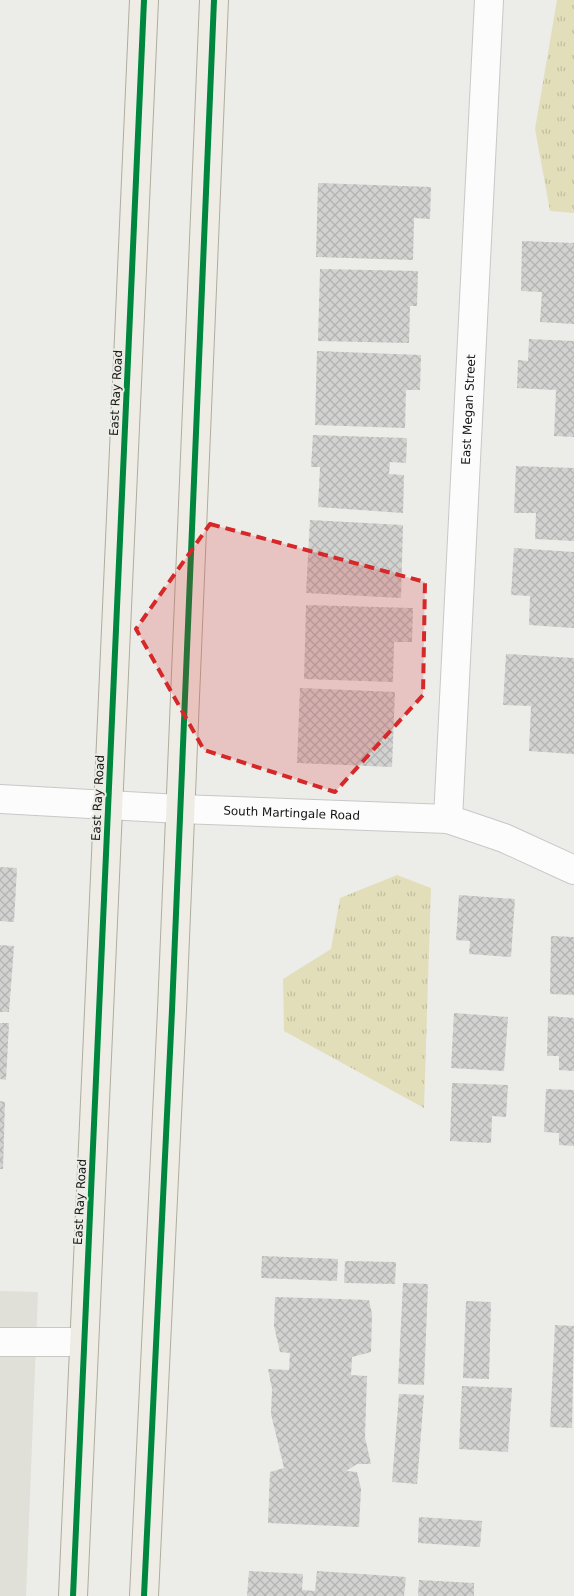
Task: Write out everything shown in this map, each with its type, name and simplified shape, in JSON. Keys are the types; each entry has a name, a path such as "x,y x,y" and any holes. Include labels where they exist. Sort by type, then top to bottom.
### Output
{"main road":[{"name":"East Ray Road","path":"73,1596 144,0"},
{"path":"144,1596 172,1020 214,0"}],"street":[{"name":"East Megan Street","path":"448,819 489,0"},
{"name":"South Martingale Road","path":"0,799 180,809 448,819 504,838 574,870"},
{"path":"0,1342 84,1342"}],"highlighted area":[{"path":"210,524 425,582 423,695 335,792 204,750 136,629"}],"shaded area":[{"path":"0,1291 38,1292 26,1596 0,1596"}],"green space":[{"path":"557,0 574,0 574,213 550,211 535,129"},
{"path":"397,875 431,888 424,1108 284,1031 283,979 331,949 340,898"}],"building":[{"path":"318,183 431,187 430,219 414,218 413,260 316,257"},
{"path":"522,241 574,243 574,324 540,322 542,292 521,291"},
{"path":"320,269 418,271 417,306 410,306 409,343 318,341"},
{"path":"529,339 574,341 574,437 554,436 556,390 517,388 518,360 528,361"},
{"path":"317,351 421,355 420,390 406,390 405,428 315,425"},
{"path":"313,435 407,438 406,463 390,462 389,474 404,475 403,513 318,507 320,467 311,467"},
{"path":"516,466 574,468 574,541 535,539 536,513 514,513"},
{"path":"310,520 403,525 401,598 306,593"},
{"path":"514,548 574,552 574,628 529,625 530,596 511,595"},
{"path":"306,605 413,608 412,642 394,642 393,682 304,679"},
{"path":"506,654 574,658 574,754 529,751 531,706 503,705"},
{"path":"300,688 395,692 392,767 297,763"},
{"path":"0,867 17,868 14,922 0,921"},
{"path":"459,895 515,899 511,957 469,954 470,941 456,940"},
{"path":"551,936 574,937 574,995 550,994"},
{"path":"0,945 14,946 9,1012 0,1012"},
{"path":"454,1013 508,1017 504,1071 451,1068"},
{"path":"548,1016 574,1018 574,1071 559,1070 559,1056 547,1056"},
{"path":"0,1023 9,1023 6,1080 0,1079"},
{"path":"452,1083 508,1085 506,1117 492,1116 491,1143 450,1141"},
{"path":"546,1089 574,1090 574,1146 559,1145 559,1133 544,1132"},
{"path":"0,1101 5,1102 3,1169 0,1169"},
{"path":"262,1256 338,1259 337,1281 261,1278"},
{"path":"345,1261 396,1262 395,1284 344,1283"},
{"path":"403,1283 428,1284 424,1385 398,1384"},
{"path":"275,1297 369,1300 372,1314 371,1352 352,1357 351,1375 367,1376 365,1437 371,1464 357,1464 346,1471 357,1472 361,1489 359,1527 268,1523 270,1472 284,1468 271,1414 272,1389 268,1369 289,1370 290,1353 280,1352 274,1326"},
{"path":"466,1301 491,1302 489,1379 463,1378"},
{"path":"555,1325 574,1326 572,1428 550,1427"},
{"path":"462,1386 512,1388 508,1452 459,1449"},
{"path":"399,1394 424,1395 417,1484 392,1482"},
{"path":"419,1517 482,1521 480,1547 418,1543"},
{"path":"249,1571 303,1574 302,1590 315,1591 317,1571 406,1577 404,1596 247,1596"},
{"path":"419,1580 474,1583 474,1596 418,1596"}],"cycle path":[{"path":"73,1596 144,0"},
{"path":"144,1596 172,1010 214,0"}]}
